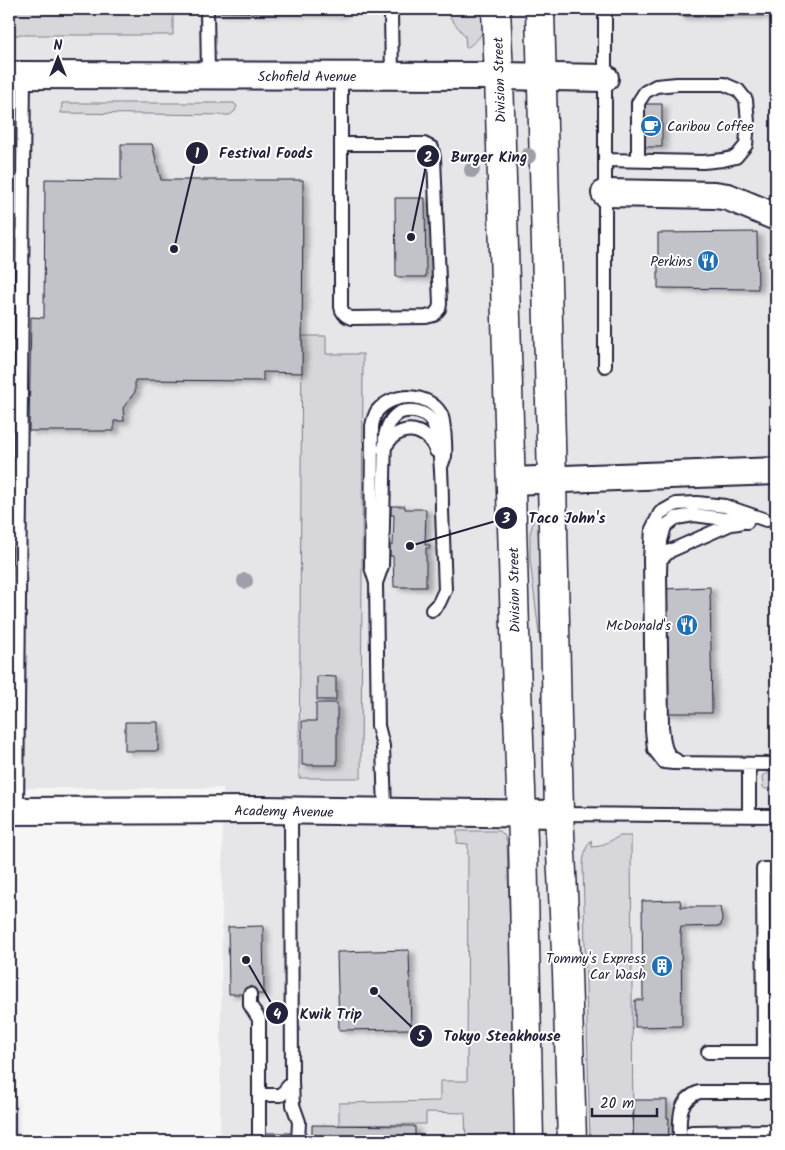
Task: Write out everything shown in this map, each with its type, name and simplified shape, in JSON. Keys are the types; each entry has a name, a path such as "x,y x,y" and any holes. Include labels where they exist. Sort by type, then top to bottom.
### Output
{"main road":[{"name":"Division Street","path":"496,9 522,814 530,1141"},
{"path":"540,9 560,814 572,1141"}],"street":[{"name":"Schofield Avenue","path":"16,75 541,76 605,78"},
{"path":"605,193 715,195 728,197 776,217"},
{"path":"511,481 776,471"},
{"name":"Academy Avenue","path":"13,811 291,811 560,814"}],"lane":[{"path":"207,9 208,76"},
{"path":"392,76 391,13 393,9"},
{"path":"605,9 605,366"},
{"path":"13,811 16,75"},
{"path":"341,76 341,144 342,311 351,318 426,317 434,315 439,309 440,304 432,148 424,144 341,144"},
{"path":"605,160 638,161 703,162 736,157 746,145 748,122 746,100 738,90 724,84 656,86 645,92 638,103 638,161"},
{"path":"385,812 384,746 378,726 376,583 371,567 372,426 373,418 377,412 397,398 425,399 435,406 442,416 444,429 445,456 441,467"},
{"path":"376,583 382,566 384,436 394,416 401,412 412,411 420,413 429,419 435,431 441,467 445,590 439,603 432,610"},
{"path":"384,449 392,437 399,433 406,430 417,431 426,436 434,445 441,467"},
{"path":"771,521 725,506 697,503 676,504 660,513 652,529 650,559 652,730 654,749 664,762 776,764"},
{"path":"683,763 670,757 665,751 660,611 661,541 665,526 676,518 694,515 747,522"},
{"path":"660,560 670,551 730,524 771,521"},
{"path":"749,764 749,816"},
{"path":"291,811 292,1082 293,1105 299,1122 298,1141"},
{"path":"560,814 776,816"},
{"path":"708,1052 770,1052 763,869 776,869"},
{"path":"250,994 250,1005 259,1020 258,1141"},
{"path":"259,1095 281,1095 292,1082"},
{"path":"680,1141 680,1116 684,1102 690,1095 699,1092 776,1092"},
{"path":"692,1132 776,1131"}],"shaded area":[{"path":"9,9 776,9 776,1141 220,1141 223,788 9,788"},
{"path":"9,9 173,9 173,35 9,35"},
{"path":"445,9 480,9 484,25 482,33 477,40 466,48 465,36"},
{"path":"62,103 234,103 237,106 230,115 61,113"},
{"path":"302,336 326,336 326,354 363,354 361,778 299,778"},
{"path":"539,516 545,658 542,658 530,560 530,534 534,518"},
{"path":"770,772 776,772 776,789 765,789 763,787 762,776"},
{"path":"457,831 500,831 505,836 507,842 517,1141 466,1141 465,1113 426,1112 426,1124 339,1125 339,1103 440,1101 440,1081 467,1081 468,844 457,843"},
{"path":"620,836 631,836 633,1141 590,1141 583,865 585,852 591,840 592,847 600,846"}],"building":[{"path":"215,9 342,9 342,14 214,12"},
{"path":"678,9 776,9 776,15 679,16"},
{"path":"776,73 776,138 775,138"},
{"name":"Caribou Coffee","path":"639,104 662,104 662,147 639,147"},
{"path":"121,144 152,144 161,180 303,180 302,373 263,372 263,381 135,380 135,392 123,408 124,421 114,421 114,431 29,431 31,317 44,318 45,179 121,180"},
{"path":"395,198 425,198 426,277 396,277"},
{"name":"Perkins","path":"757,232 758,289 658,288 658,233"},
{"path":"391,506 405,506 405,509 426,509 425,545 430,545 430,548 426,548 426,587 394,587 393,556 390,556 390,545 393,545 394,515 391,515"},
{"name":"McDonald's","path":"710,587 712,713 664,713 664,589"},
{"path":"317,676 336,677 336,700 317,700"},
{"path":"316,703 337,703 337,765 302,765 302,721 316,721"},
{"path":"125,722 158,722 158,751 125,751"},
{"name":"Tommy's Express Car Wash","path":"680,900 681,907 720,907 721,926 681,927 682,1026 635,1027 635,1000 643,1000 642,901"},
{"path":"263,926 264,994 229,994 228,927"},
{"path":"409,950 411,1029 339,1030 337,952"},
{"path":"10,1098 11,1136 9,1136"},
{"path":"634,1100 667,1100 667,1118 669,1118 668,1141 633,1141"},
{"path":"312,1125 415,1126 415,1141 312,1141"},
{"path":"262,1133 290,1133 290,1141 262,1141"}],"place":[{"name":"Caribou Coffee","path":"651,126"},
{"name":"Burger King","path":"411,237"},
{"name":"Festival Foods","path":"174,249"},
{"name":"Perkins","path":"708,261"},
{"name":"Taco John's","path":"410,546"},
{"name":"McDonald's","path":"687,625"},
{"name":"Kwik Trip","path":"246,960"},
{"name":"Tommy's Express Car Wash","path":"662,966"},
{"name":"Tokyo Steakhouse","path":"374,991"}]}
